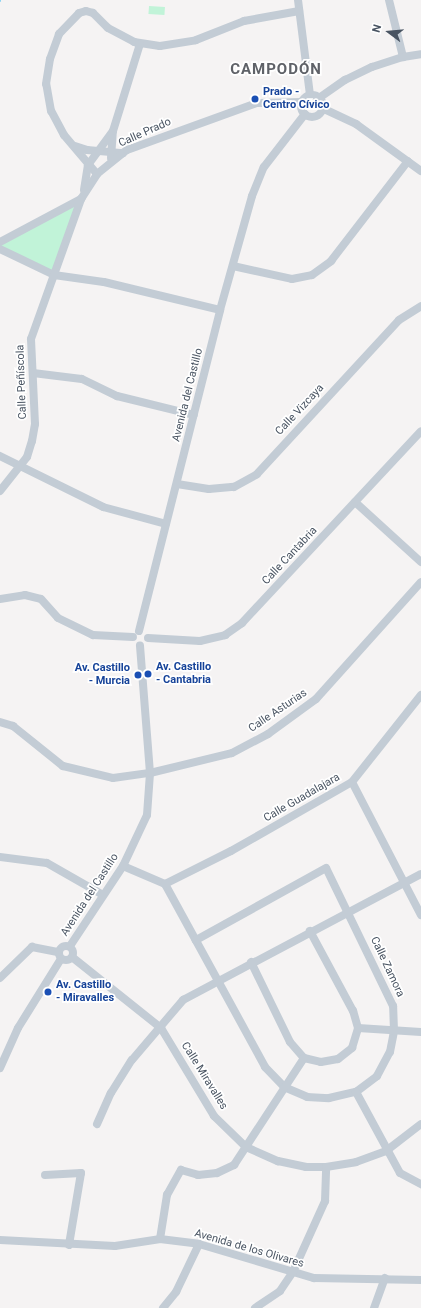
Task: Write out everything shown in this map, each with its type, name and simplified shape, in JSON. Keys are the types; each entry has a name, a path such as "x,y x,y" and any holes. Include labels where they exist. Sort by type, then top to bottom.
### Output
{"street":[{"path":"298,0 310,95"},
{"path":"389,0 402,56"},
{"path":"97,174 64,135 51,111 46,84 50,59 59,34 79,13 86,11 93,13 108,28 140,44 160,46 182,43 244,21 299,11"},
{"path":"109,163 113,131 140,44"},
{"path":"319,98 354,75 402,56 421,54"},
{"path":"310,95 319,98"},
{"path":"310,95 302,102 301,109 305,114 315,116 322,108"},
{"path":"319,98 322,108 356,124 421,171"},
{"name":"Calle Prado","path":"0,242 82,196 97,174 123,153 192,125 258,103 302,102"},
{"name":"Avenida del Castillo","path":"136,634 178,484 220,310 252,196 264,167 305,114"},
{"path":"82,196 88,165 113,131"},
{"path":"72,145 80,149 123,153"},
{"path":"233,266 292,279 312,275 331,262 408,161"},
{"name":"Calle Peñíscola","path":"0,491 21,467 27,457 35,424 31,339 82,196"},
{"path":"0,249 54,275 104,282 220,310"},
{"name":"Calle Vizcaya","path":"178,484 209,489 234,487 257,474 399,320 421,306"},
{"path":"33,373 82,379 117,396 194,415"},
{"name":"Calle Cantabria","path":"148,638 200,641 231,631 242,623 421,431"},
{"path":"0,456 103,507 166,524"},
{"path":"355,502 421,562"},
{"name":"Calle Asturias","path":"0,722 13,726 63,766 113,778 150,773 232,753 268,734 316,699 421,582"},
{"path":"0,599 25,595 41,599 58,618 93,634 136,634 145,632 148,638 146,642 140,645 136,643 136,634"},
{"name":"Avenida del Castillo","path":"70,946 124,866 147,815 150,773 140,645"},
{"name":"Calle Guadalajara","path":"165,884 231,852 352,782 421,695"},
{"path":"352,782 421,915"},
{"path":"0,857 47,863 103,896"},
{"path":"124,866 165,884"},
{"name":"Calle Zamora","path":"165,884 265,1068 284,1088 307,1097 329,1098 356,1092 377,1076 390,1052 394,1031 393,1006 326,868 196,940"},
{"path":"97,1124 111,1093 132,1060 161,1028 183,1000 251,962 421,874"},
{"path":"251,962 290,1042 304,1058 321,1062 338,1059 352,1048 358,1028 353,1011 310,931"},
{"path":"0,978 32,947 60,956 68,960 72,957 74,952 70,946 63,946 60,956 18,1028 0,1068"},
{"name":"Calle Miravalles","path":"72,957 161,1028 214,1116 246,1147 278,1161 306,1167 326,1167 356,1162 386,1151 421,1124"},
{"path":"358,1028 421,1032"},
{"path":"160,1239 167,1196 181,1170 198,1175 217,1173 234,1165 304,1058"},
{"path":"356,1092 386,1151 400,1173 421,1184"},
{"path":"255,1308 280,1291 293,1272 325,1200 326,1167"},
{"path":"45,1175 81,1173 69,1245"},
{"name":"Avenida de los Olivares","path":"0,1240 69,1245 115,1246 160,1239 199,1244 314,1278 385,1278 421,1280"},
{"path":"163,1308 176,1292 199,1244"},
{"path":"374,1308 385,1278"}],"green space":[{"path":"149,6 165,7 164,15 148,14"},
{"path":"81,199 54,275 0,250 0,242"}],"place":[{"name":"Prado - Centro Cívico","path":"255,99"},
{"name":"Av. Castillo - Cantabria","path":"148,674"},
{"name":"Av. Castillo - Murcia","path":"138,675"},
{"name":"Av. Castillo - Miravalles","path":"48,992"}],"district":[{"name":"CAMPODÓN","path":"276,70"}]}
